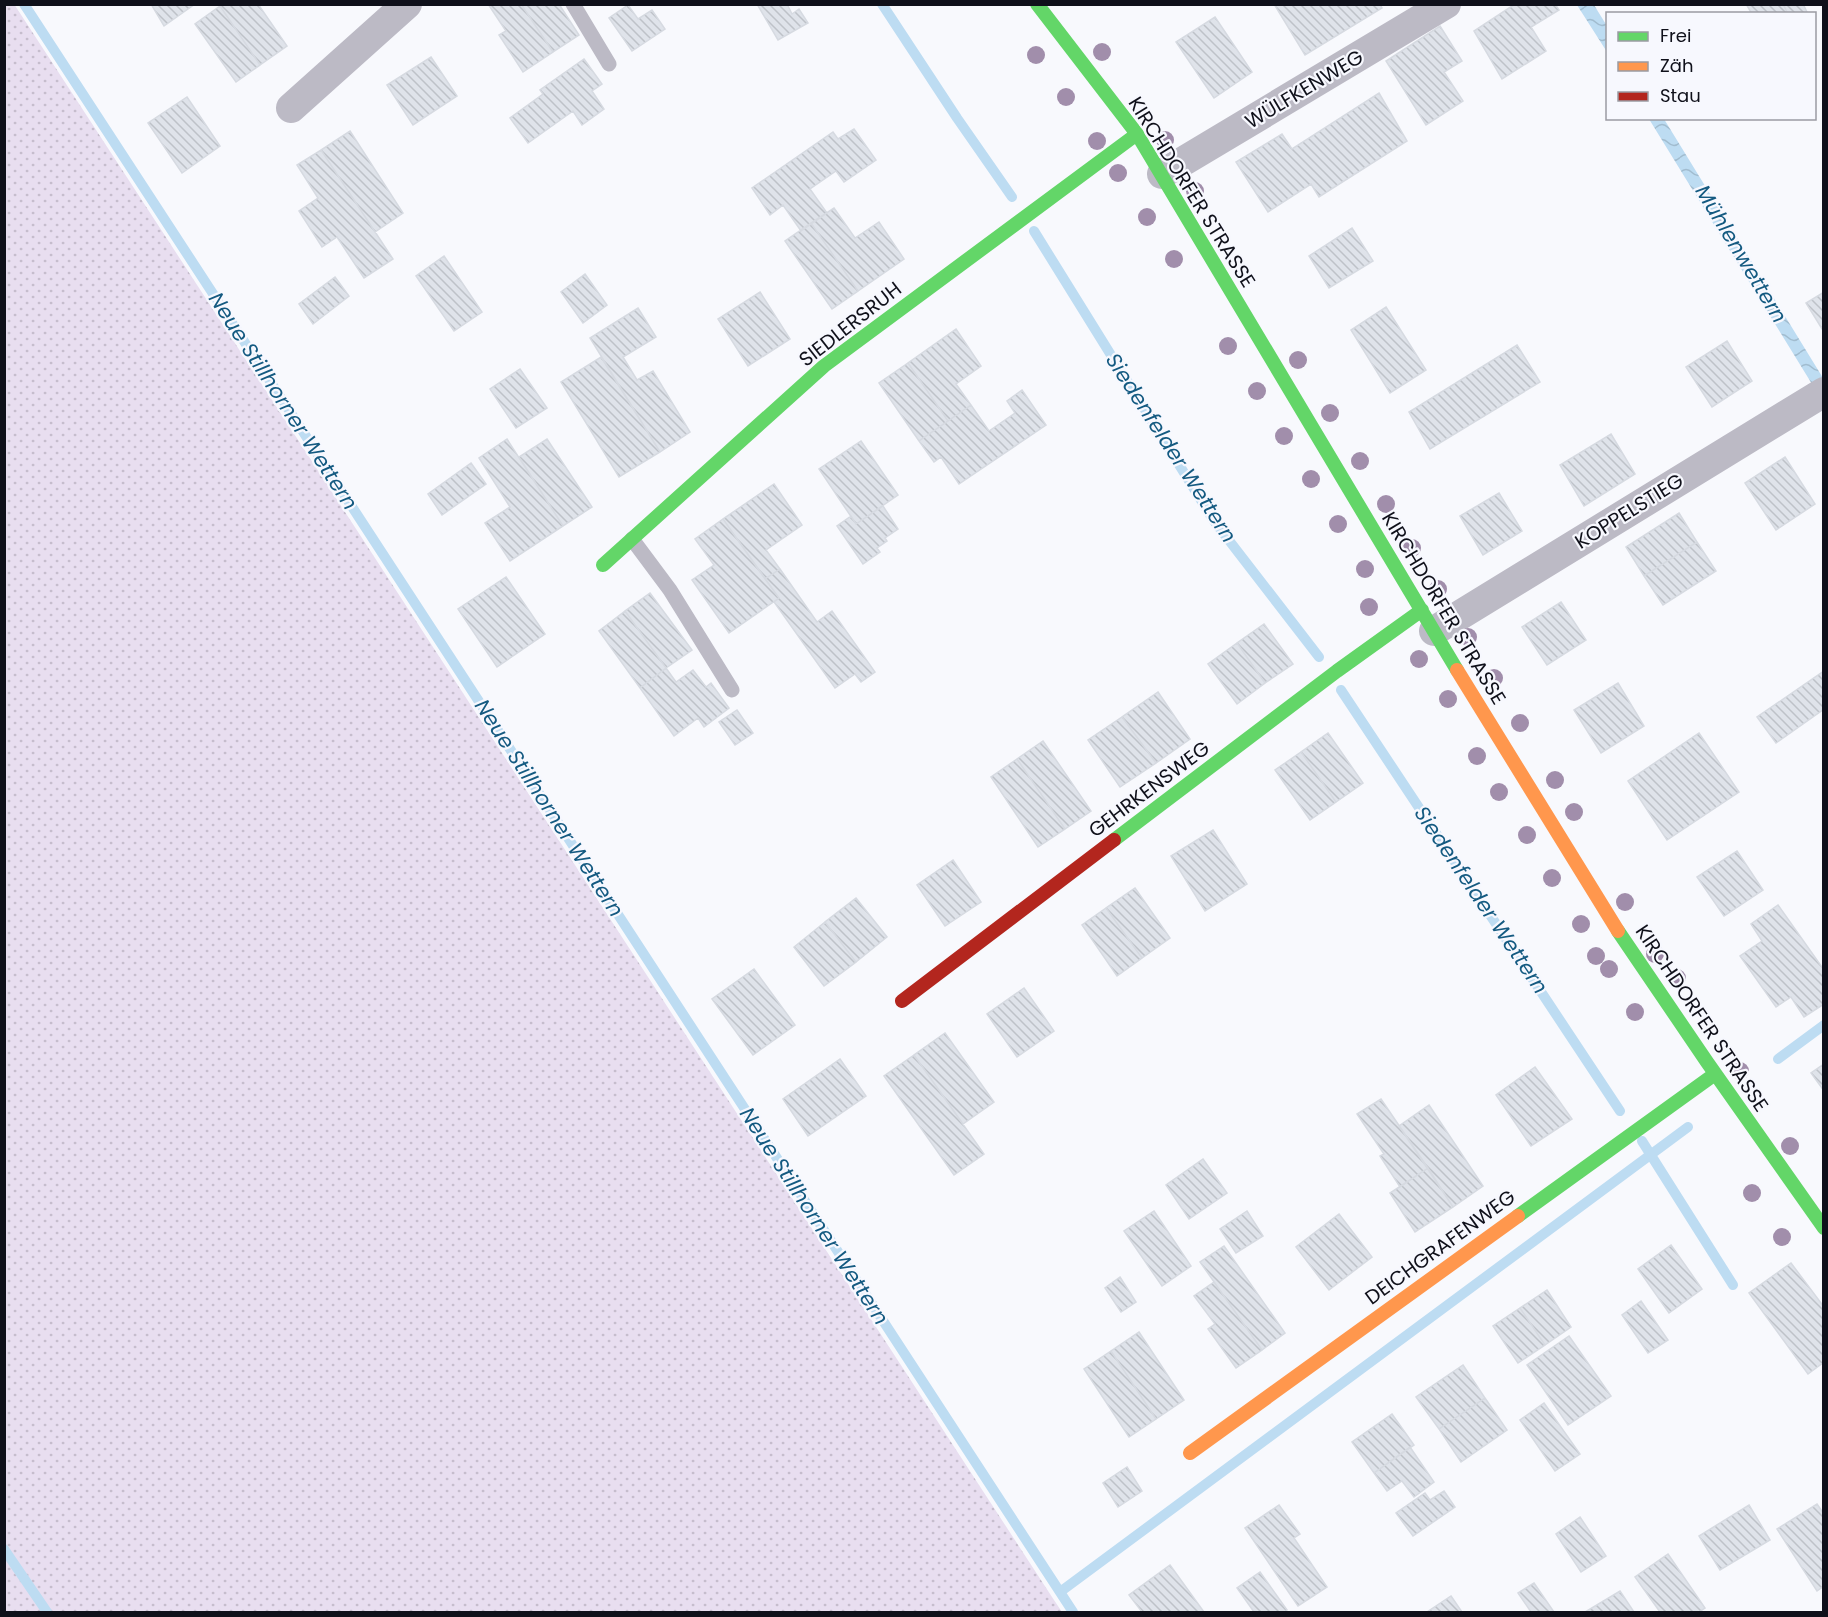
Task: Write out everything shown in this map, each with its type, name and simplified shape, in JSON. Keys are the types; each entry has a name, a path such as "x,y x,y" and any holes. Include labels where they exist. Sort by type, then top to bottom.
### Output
{"street":[{"path":"291,108 407,4"},
{"name":"KIRCHDORFER STRASSE","path":"1037,4 1137,134 1595,895 1715,1074 1824,1228"},
{"name":"WÜLFKENWEG","path":"1162,174 1446,4"},
{"name":"SIEDLERSRUH","path":"603,565 824,366 1137,134"},
{"name":"KOPPELSTIEG","path":"1428,620 1816,396"},
{"name":"GEHRKENSWEG","path":"902,1001 1337,671 1428,620"},
{"name":"DEICHGRAFENWEG","path":"1190,1453 1715,1074"}],"lane":[{"path":"573,4 609,64"},
{"path":"632,539 670,590 732,690"}],"shaded area":[{"path":"14,4 1062,1612 5,1612 4,5"}],"water":[{"path":"1577,5 1594,5 1606,24 1606,50"},
{"name":"Mühlenwettern","path":"1650,120 1665,120 1823,378 1823,402"}],"building":[{"path":"151,4 195,4 164,26"},
{"path":"222,4 258,4 287,46 260,65 220,6"},
{"path":"488,4 521,4 553,52 523,72 499,35 506,31"},
{"path":"521,4 559,4 579,35 553,52"},
{"path":"757,4 787,4 792,14 799,9 808,23 778,40"},
{"path":"1274,4 1380,4 1382,8 1305,55"},
{"path":"1515,4 1555,4 1559,10 1531,27 1546,51 1502,79 1474,31"},
{"path":"1746,4 1783,4 1787,12 1751,12"},
{"path":"1783,4 1803,4 1807,12 1787,12"},
{"path":"628,5 638,19 652,10 665,29 632,51 609,18"},
{"path":"220,6 260,65 236,82 195,24"},
{"path":"1215,17 1252,72 1214,98 1176,42"},
{"path":"1440,26 1462,61 1444,72 1463,101 1426,125 1386,61"},
{"path":"431,57 457,96 413,125 387,85"},
{"path":"584,59 602,84 592,91 604,109 582,125 573,111 528,143 510,118 543,94 540,90"},
{"path":"1379,93 1407,141 1319,197 1311,184 1268,212 1236,162 1282,134 1292,149"},
{"path":"187,97 220,146 182,173 148,123"},
{"path":"854,129 876,160 844,182 836,171 810,189 827,213 801,231 783,205 770,215 752,188 833,132 838,139"},
{"path":"350,131 403,213 375,232 321,150"},
{"path":"321,150 393,259 364,278 337,237 322,247 299,211 318,198 297,165"},
{"path":"834,208 855,238 879,222 904,259 858,291 811,223"},
{"path":"811,223 858,291 832,309 785,241"},
{"path":"1352,228 1373,261 1329,288 1309,256"},
{"path":"444,256 482,312 454,331 416,276"},
{"path":"585,274 607,305 583,323 561,292"},
{"path":"335,277 349,296 313,324 299,304"},
{"path":"760,292 790,339 748,366 718,319"},
{"path":"1824,292 1824,332 1806,303"},
{"path":"1386,307 1426,370 1390,393 1351,330"},
{"path":"638,308 656,337 623,357 637,380 653,371 690,432 660,452 590,338"},
{"path":"956,329 981,366 956,384 971,405 948,421 908,363"},
{"path":"1727,341 1752,381 1712,407 1686,367"},
{"path":"1517,345 1540,382 1430,449 1409,412"},
{"path":"601,357 660,452 619,477 561,382"},
{"path":"908,363 948,421 919,441 879,383"},
{"path":"520,369 547,408 516,428 490,389"},
{"path":"1022,390 1046,425 959,484 941,457 934,462 919,441 971,405 989,431 1015,413 1007,401"},
{"path":"1611,434 1635,474 1584,506 1560,465"},
{"path":"507,439 563,526 510,561 485,523 510,507 479,458"},
{"path":"547,439 592,507 563,526 519,457"},
{"path":"861,441 898,495 856,524 819,469"},
{"path":"1785,457 1815,504 1776,530 1745,483"},
{"path":"471,463 486,484 442,515 428,494"},
{"path":"774,484 802,525 766,550 780,569 765,579 723,519"},
{"path":"1499,493 1522,531 1483,555 1460,516"},
{"path":"883,506 898,529 885,538 887,541 877,548 880,552 863,564 837,526 851,516 856,524"},
{"path":"1679,513 1697,542 1644,576 1626,547"},
{"path":"723,519 779,598 729,633 692,580 714,565 695,539"},
{"path":"1697,542 1716,571 1663,605 1644,576"},
{"path":"780,569 817,622 832,611 875,672 861,682 855,674 835,688 774,602 779,598 765,579"},
{"path":"506,577 545,634 497,667 458,609"},
{"path":"650,593 692,650 666,668 625,611"},
{"path":"1561,602 1586,640 1547,665 1522,627"},
{"path":"625,611 666,668 640,688 599,631"},
{"path":"1264,624 1293,664 1265,683 1237,643"},
{"path":"1237,643 1265,683 1237,704 1208,664"},
{"path":"666,668 676,682 693,670 706,687 711,683 729,708 704,727 698,718 674,736 640,688"},
{"path":"1824,671 1824,709 1776,743 1757,717"},
{"path":"1618,683 1644,726 1601,753 1574,710"},
{"path":"1158,692 1190,739 1156,763 1122,717"},
{"path":"737,710 753,733 735,745 719,722"},
{"path":"1122,717 1156,763 1120,787 1088,740"},
{"path":"1328,733 1363,783 1336,802 1301,752"},
{"path":"1699,733 1739,792 1667,840 1628,781"},
{"path":"1043,741 1091,811 1065,829 1017,759"},
{"path":"1301,752 1336,802 1310,820 1275,770"},
{"path":"1017,759 1065,829 1038,847 991,777"},
{"path":"1213,830 1247,884 1205,911 1171,856"},
{"path":"1737,851 1763,890 1724,916 1697,877"},
{"path":"953,860 981,902 945,926 917,885"},
{"path":"1135,888 1170,938 1142,958 1106,908"},
{"path":"856,898 887,937 856,962 825,922"},
{"path":"1778,905 1824,970 1824,1004 1804,1017 1791,997 1776,1007 1740,956 1762,941 1751,924"},
{"path":"1106,908 1142,958 1117,976 1082,925"},
{"path":"825,922 856,962 824,986 794,947"},
{"path":"754,969 795,1025 753,1055 712,999"},
{"path":"1024,988 1054,1031 1017,1057 987,1014"},
{"path":"945,1033 994,1102 963,1124 914,1055"},
{"path":"914,1055 984,1154 954,1175 884,1076"},
{"path":"840,1059 866,1096 808,1136 783,1099"},
{"path":"1824,1064 1824,1091 1811,1073"},
{"path":"1535,1067 1572,1119 1531,1146 1496,1095"},
{"path":"1381,1099 1428,1168 1400,1187 1380,1156 1384,1154 1357,1114"},
{"path":"1429,1105 1483,1186 1453,1207 1399,1126"},
{"path":"1203,1159 1227,1193 1189,1219 1166,1185"},
{"path":"1428,1168 1453,1207 1415,1232 1390,1193"},
{"path":"1154,1211 1191,1266 1162,1286 1124,1231"},
{"path":"1247,1211 1263,1236 1236,1253 1220,1229"},
{"path":"1339,1214 1372,1257 1329,1290 1296,1247"},
{"path":"1671,1245 1702,1289 1669,1313 1638,1269"},
{"path":"1224,1246 1285,1333 1262,1350 1200,1262"},
{"path":"1791,1263 1824,1307 1824,1362 1808,1374 1749,1293"},
{"path":"1120,1277 1136,1302 1121,1312 1105,1288"},
{"path":"1214,1282 1262,1350 1236,1368 1208,1329 1215,1324 1194,1296"},
{"path":"1547,1290 1571,1327 1545,1345 1520,1308"},
{"path":"1641,1301 1668,1340 1648,1353 1622,1315"},
{"path":"1520,1308 1545,1345 1518,1363 1493,1326"},
{"path":"1139,1332 1184,1400 1156,1419 1111,1351"},
{"path":"1569,1336 1611,1396 1568,1425 1527,1365"},
{"path":"1111,1351 1156,1419 1129,1437 1084,1369"},
{"path":"1463,1365 1485,1398 1439,1429 1416,1397"},
{"path":"1485,1398 1507,1430 1461,1462 1439,1429"},
{"path":"1544,1403 1580,1454 1555,1471 1520,1420"},
{"path":"1392,1414 1414,1445 1374,1473 1352,1442"},
{"path":"1410,1447 1434,1482 1414,1497 1402,1481 1387,1491 1374,1473"},
{"path":"1127,1467 1142,1491 1118,1507 1103,1483"},
{"path":"1444,1491 1455,1507 1413,1536 1396,1513 1425,1493 1430,1500"},
{"path":"1817,1504 1824,1514 1824,1586 1817,1591 1777,1529"},
{"path":"1279,1505 1300,1534 1294,1538 1327,1587 1298,1606 1245,1528"},
{"path":"1749,1505 1770,1540 1720,1570 1699,1536"},
{"path":"1580,1517 1606,1556 1581,1572 1556,1534"},
{"path":"1668,1554 1705,1608 1699,1612 1660,1612 1635,1577"},
{"path":"1170,1565 1204,1612 1142,1612 1129,1595"},
{"path":"1260,1572 1287,1610 1285,1612 1254,1612 1237,1588"},
{"path":"1534,1583 1554,1612 1531,1612 1518,1593"},
{"path":"1620,1591 1634,1612 1585,1612"},
{"path":"1451,1596 1462,1612 1427,1612"}],"waterway":[{"name":"Neue Stillhorner Wettern","path":"24,4 1073,1612"},
{"name":"Siedenfelder Wettern","path":"882,4 1012,197"},
{"name":"Siedenfelder Wettern","path":"1034,231 1214,521 1319,657"},
{"name":"Siedenfelder Wettern","path":"1341,690 1620,1111"},
{"path":"1778,1059 1824,1025"},
{"path":"1060,1592 1688,1127"},
{"name":"Siedenfelder Wettern","path":"1642,1141 1733,1285"},
{"path":"4,1549 47,1612"}],"traffic: fast":[{"path":"1037,4 1137,134 1457,670"},
{"path":"603,565 824,366 1137,134"},
{"path":"1114,840 1337,671 1422,610"},
{"path":"1618,931 1824,1228"},
{"path":"1518,1216 1715,1074"}],"traffic: slow":[{"path":"1457,670 1618,931"},
{"path":"1190,1453 1518,1216"}],"traffic: jam":[{"path":"902,1001 1114,840"}]}
